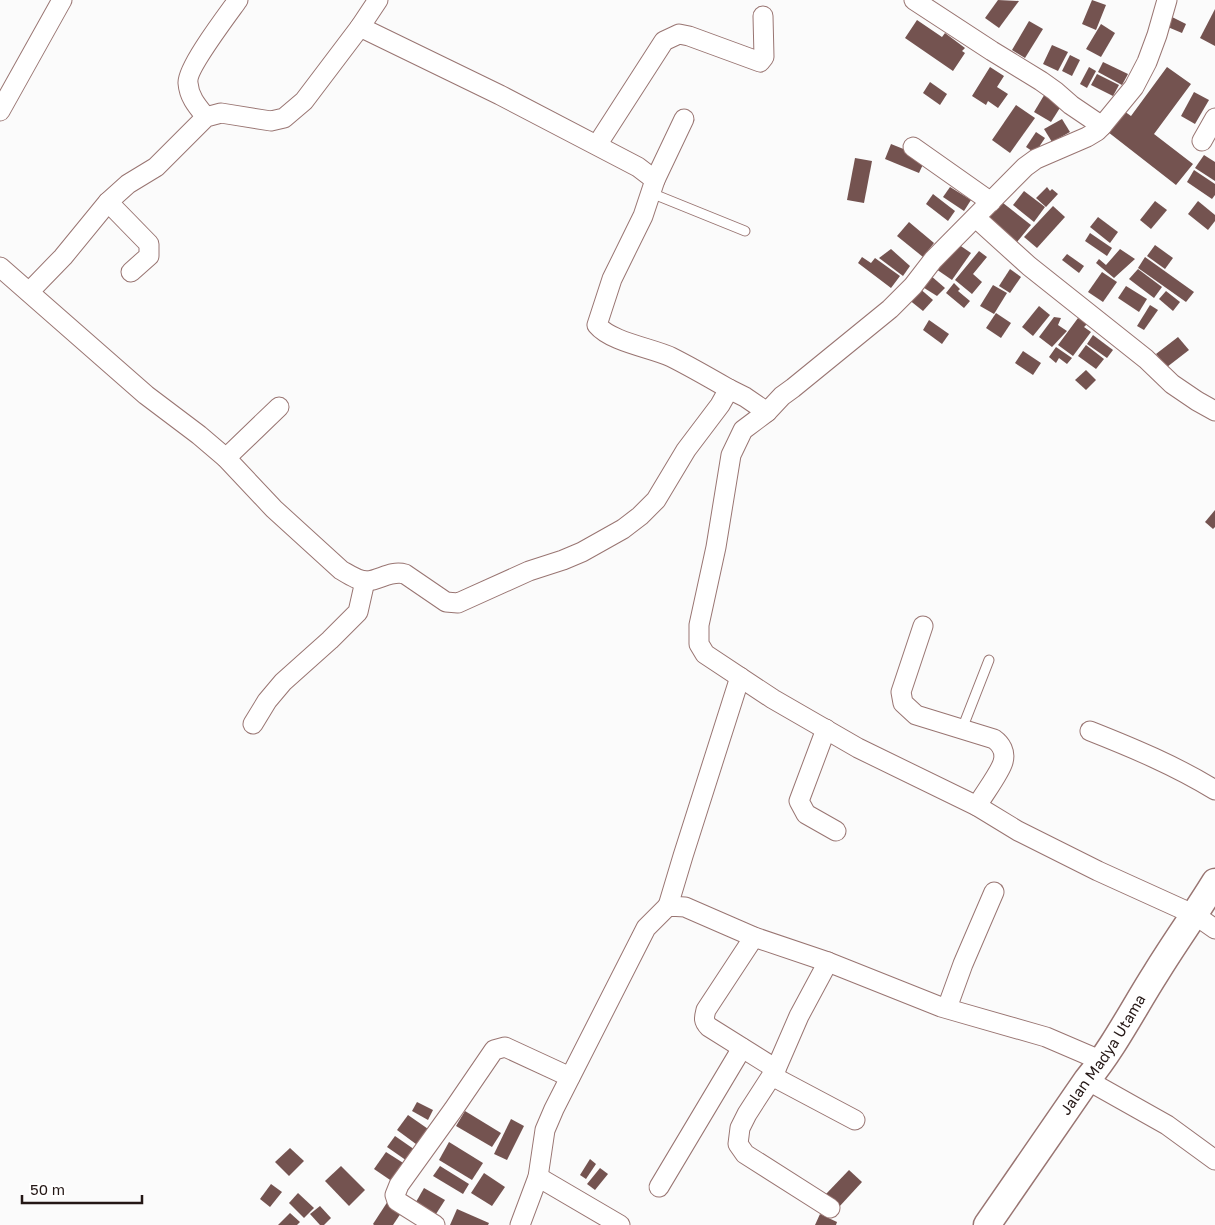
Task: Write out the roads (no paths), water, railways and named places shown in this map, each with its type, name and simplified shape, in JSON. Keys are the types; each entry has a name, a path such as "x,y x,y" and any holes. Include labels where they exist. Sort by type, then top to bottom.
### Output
{"street":[{"path":"0,111 62,0"},
{"path":"206,117 191,98 187,80 197,59 238,0"},
{"path":"29,292 63,257 108,202 128,184 156,167 206,117 221,113 271,121 284,118 304,101 378,0"},
{"path":"914,0 1056,91 1071,105 1102,126"},
{"path":"1166,0 1157,35 1147,62 1134,87 1102,126 1087,138 1036,159 1025,168 933,260 913,286 890,309 743,430 731,455 698,639 700,649 704,654 773,699 858,748 977,806 1018,831 1205,922"},
{"path":"597,145 664,41 679,34 690,36 760,62 764,57 763,16"},
{"path":"360,27 500,95 638,166 653,186"},
{"path":"1202,141 1215,118"},
{"path":"684,119 653,186 644,216 612,279 597,325 601,329 629,343 670,356 765,410"},
{"path":"913,147 991,202"},
{"path":"108,202 149,244 150,256 131,272"},
{"path":"976,218 1016,255 1146,360 1172,384 1196,401 1215,411"},
{"path":"0,267 146,395 199,434 226,458 274,509 341,570 365,581 398,572 405,574 446,602 458,603 529,571 563,560 582,552 623,529 656,500 686,450 720,405 737,393"},
{"path":"226,458 279,407"},
{"path":"253,724 267,701 283,682 337,634 358,612 365,581"},
{"path":"923,626 901,692 903,703 916,715 994,739 1000,743 1004,752 1003,762 977,806"},
{"path":"520,1225 538,1177 545,1130 646,928 668,906 740,677"},
{"path":"826,730 799,801 806,814 836,831"},
{"path":"1090,731 1154,758 1215,790"},
{"name":"Jalan Madya Utama","path":"987,1225 1095,1071 1157,972 1205,922 1215,882"},
{"path":"947,1008 963,964 994,892"},
{"path":"668,906 685,907 754,937 828,962 947,1008 1046,1038 1095,1071 1215,1160"},
{"path":"754,937 706,1010 705,1023 774,1072 855,1120"},
{"path":"828,962 799,1016 774,1072 740,1128 738,1144 745,1154 830,1208"},
{"path":"435,1225 397,1201 395,1195 400,1185 494,1050 505,1047 570,1077"},
{"path":"660,1186 742,1048"},
{"path":"538,1177 620,1225"}],"lane":[{"path":"653,186 745,231"},
{"path":"962,729 988,660"}]}
